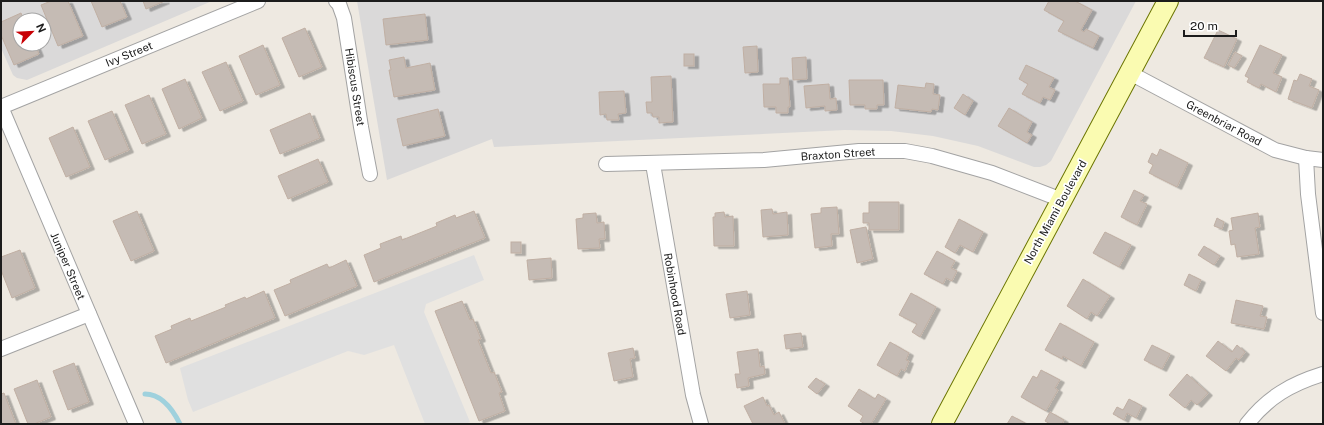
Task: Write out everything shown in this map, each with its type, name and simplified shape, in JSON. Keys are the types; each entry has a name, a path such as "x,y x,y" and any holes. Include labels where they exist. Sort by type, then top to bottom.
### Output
{"main road":[{"name":"North Miami Boulevard","path":"942,424 1168,1"}],"street":[{"name":"Ivy Street","path":"1,107 258,1"},
{"name":"Hibiscus Street","path":"336,1 339,4 344,18 370,174"},
{"name":"Greenbriar Road","path":"1130,73 1275,150 1306,158 1323,160"},
{"name":"Juniper Street","path":"1,107 136,424"},
{"name":"Braxton Street","path":"606,164 764,160 859,151 905,151 932,156 992,173 1062,200"},
{"path":"1306,158 1308,194 1323,313"},
{"name":"Robinhood Road","path":"653,164 693,395 701,424"},
{"path":"1,349 89,314"},
{"path":"1247,424 1267,403 1287,388 1303,380 1323,374"}],"shaded area":[{"path":"1,1 212,1 27,80 17,78 13,75 1,48"},
{"path":"357,1 1136,1 1051,161 1040,167 1034,167 978,146 933,136 891,131 845,130 494,147 492,139 387,180"},
{"path":"474,255 484,280 426,304 424,312 470,422 466,424 425,424 394,345 364,355 348,351 193,412 188,400 180,368"}],"building":[{"path":"51,1 68,1 83,36 58,46 52,32 52,12 44,12 41,5"},
{"path":"91,1 120,1 127,17 102,27"},
{"path":"143,1 165,1 146,9"},
{"path":"1049,1 1075,1 1092,10 1081,30 1084,32 1086,29 1099,36 1093,48 1058,31 1064,21 1044,10"},
{"path":"425,14 428,40 386,45 383,19"},
{"path":"12,17 12,52 38,52 39,54 14,65 1,35 1,22"},
{"path":"305,28 322,67 299,77 282,38"},
{"path":"1218,30 1237,39 1224,67 1204,58"},
{"path":"263,45 280,85 256,95 239,56"},
{"path":"1260,45 1282,55 1273,73 1282,77 1276,92 1261,84 1259,88 1247,82 1249,78 1245,76"},
{"path":"757,46 758,72 745,73 743,47"},
{"path":"1235,52 1242,56 1234,68 1228,65"},
{"path":"684,54 694,54 694,66 684,66"},
{"path":"404,57 406,68 430,63 435,90 394,97 389,70 391,70 389,60"},
{"path":"806,57 807,79 793,80 792,58"},
{"path":"226,62 243,101 220,111 202,72"},
{"path":"1026,65 1054,78 1049,87 1055,90 1050,100 1043,97 1040,103 1022,94 1028,84 1019,79"},
{"path":"1300,74 1312,79 1309,86 1319,90 1312,108 1288,99 1294,80 1297,81"},
{"path":"671,76 673,122 659,123 659,117 653,117 652,113 647,113 646,102 652,102 651,77"},
{"path":"780,78 788,78 790,107 788,107 788,113 776,113 776,107 764,107 763,84 780,84"},
{"path":"185,79 202,118 179,129 162,89"},
{"path":"849,80 883,80 884,105 877,105 877,109 865,109 865,105 850,105"},
{"path":"926,83 934,84 933,94 940,95 938,110 932,109 931,112 895,108 898,85 925,88"},
{"path":"829,84 830,99 836,98 837,110 825,111 825,106 806,108 804,86"},
{"path":"624,91 626,113 618,114 619,120 607,120 606,114 600,115 599,92"},
{"path":"963,94 973,101 965,115 954,108"},
{"path":"149,95 166,134 142,144 125,105"},
{"path":"1009,108 1032,122 1027,132 1032,135 1027,143 998,126"},
{"path":"438,109 445,136 403,146 397,119"},
{"path":"112,111 129,150 105,160 88,121"},
{"path":"310,113 320,138 280,154 270,130"},
{"path":"73,127 90,167 66,177 49,138"},
{"path":"1160,149 1188,163 1177,187 1149,173 1153,165 1148,162 1152,153 1157,156"},
{"path":"318,159 328,182 288,199 278,176"},
{"path":"1134,190 1144,195 1140,201 1147,204 1137,225 1121,217"},
{"path":"869,202 899,202 899,230 869,230 869,223 863,223 863,213 869,213"},
{"path":"837,207 839,234 831,234 832,246 815,248 811,214 821,213 821,208"},
{"path":"772,209 773,214 787,212 788,235 763,237 761,210"},
{"path":"137,211 154,251 131,261 113,221"},
{"path":"474,211 485,238 374,282 364,255 381,248 380,244 401,236 402,240 437,226 436,223 455,215 456,218"},
{"path":"724,212 725,217 733,216 734,246 714,246 713,217 715,217 715,213"},
{"path":"596,213 597,223 604,222 605,239 599,239 600,248 578,249 576,219 583,218 583,214"},
{"path":"1258,213 1260,227 1255,228 1259,254 1237,257 1235,244 1231,245 1229,231 1233,230 1231,218"},
{"path":"1217,218 1224,222 1222,229 1214,226"},
{"path":"959,219 983,232 973,252 960,245 955,253 945,247"},
{"path":"866,227 873,259 857,263 850,230"},
{"path":"1105,232 1131,245 1119,267 1093,253"},
{"path":"511,242 521,242 521,253 511,253"},
{"path":"1204,246 1220,256 1214,265 1198,255"},
{"path":"20,250 35,288 12,298 1,270 1,257"},
{"path":"937,251 955,261 951,268 957,271 952,281 946,278 943,284 924,274"},
{"path":"551,258 552,278 529,280 527,260"},
{"path":"346,260 357,286 285,316 274,290 291,283 290,280 327,264 329,268"},
{"path":"1189,274 1201,280 1196,291 1184,285"},
{"path":"1083,279 1110,296 1097,316 1091,312 1087,319 1067,306"},
{"path":"264,291 275,318 166,363 155,336 172,329 171,326 190,318 191,321 226,307 225,305 245,297 246,299"},
{"path":"747,291 750,315 730,318 726,294"},
{"path":"911,293 936,307 920,337 912,332 917,324 899,315"},
{"path":"1236,300 1263,306 1260,316 1267,317 1264,329 1231,323"},
{"path":"462,301 470,320 473,319 481,339 478,340 491,373 494,372 502,392 499,393 505,411 479,421 435,311"},
{"path":"1060,323 1094,342 1081,366 1063,356 1062,359 1045,350"},
{"path":"801,333 803,347 786,349 784,335"},
{"path":"1218,341 1232,352 1237,345 1245,352 1239,360 1236,358 1226,371 1206,356"},
{"path":"890,342 909,353 906,360 909,361 905,371 901,369 897,376 877,365"},
{"path":"1152,345 1170,354 1162,369 1144,360"},
{"path":"633,348 635,358 630,359 633,377 614,381 608,353"},
{"path":"758,349 760,367 764,366 765,374 748,378 749,386 737,388 735,374 740,374 737,352"},
{"path":"74,363 89,402 68,410 53,371"},
{"path":"1041,370 1060,380 1055,388 1058,390 1046,411 1021,397 1033,376 1037,378"},
{"path":"1187,374 1208,393 1197,405 1191,400 1185,408 1169,395"},
{"path":"816,378 825,384 817,394 808,387"},
{"path":"37,380 51,417 34,424 28,424 14,389"},
{"path":"859,389 875,399 878,394 886,399 871,424 865,424 860,421 863,416 848,406"},
{"path":"4,393 16,424 1,424 1,394"},
{"path":"763,397 767,406 769,405 774,415 779,412 785,424 753,424 744,406"},
{"path":"1129,399 1142,406 1136,418 1127,413 1124,420 1113,414 1117,407 1123,410"},
{"path":"1050,412 1064,420 1062,424 1050,424 1045,421"},
{"path":"1012,416 1027,424 1007,424"}],"waterway":[{"path":"145,394 162,400 174,413 180,424"}]}
